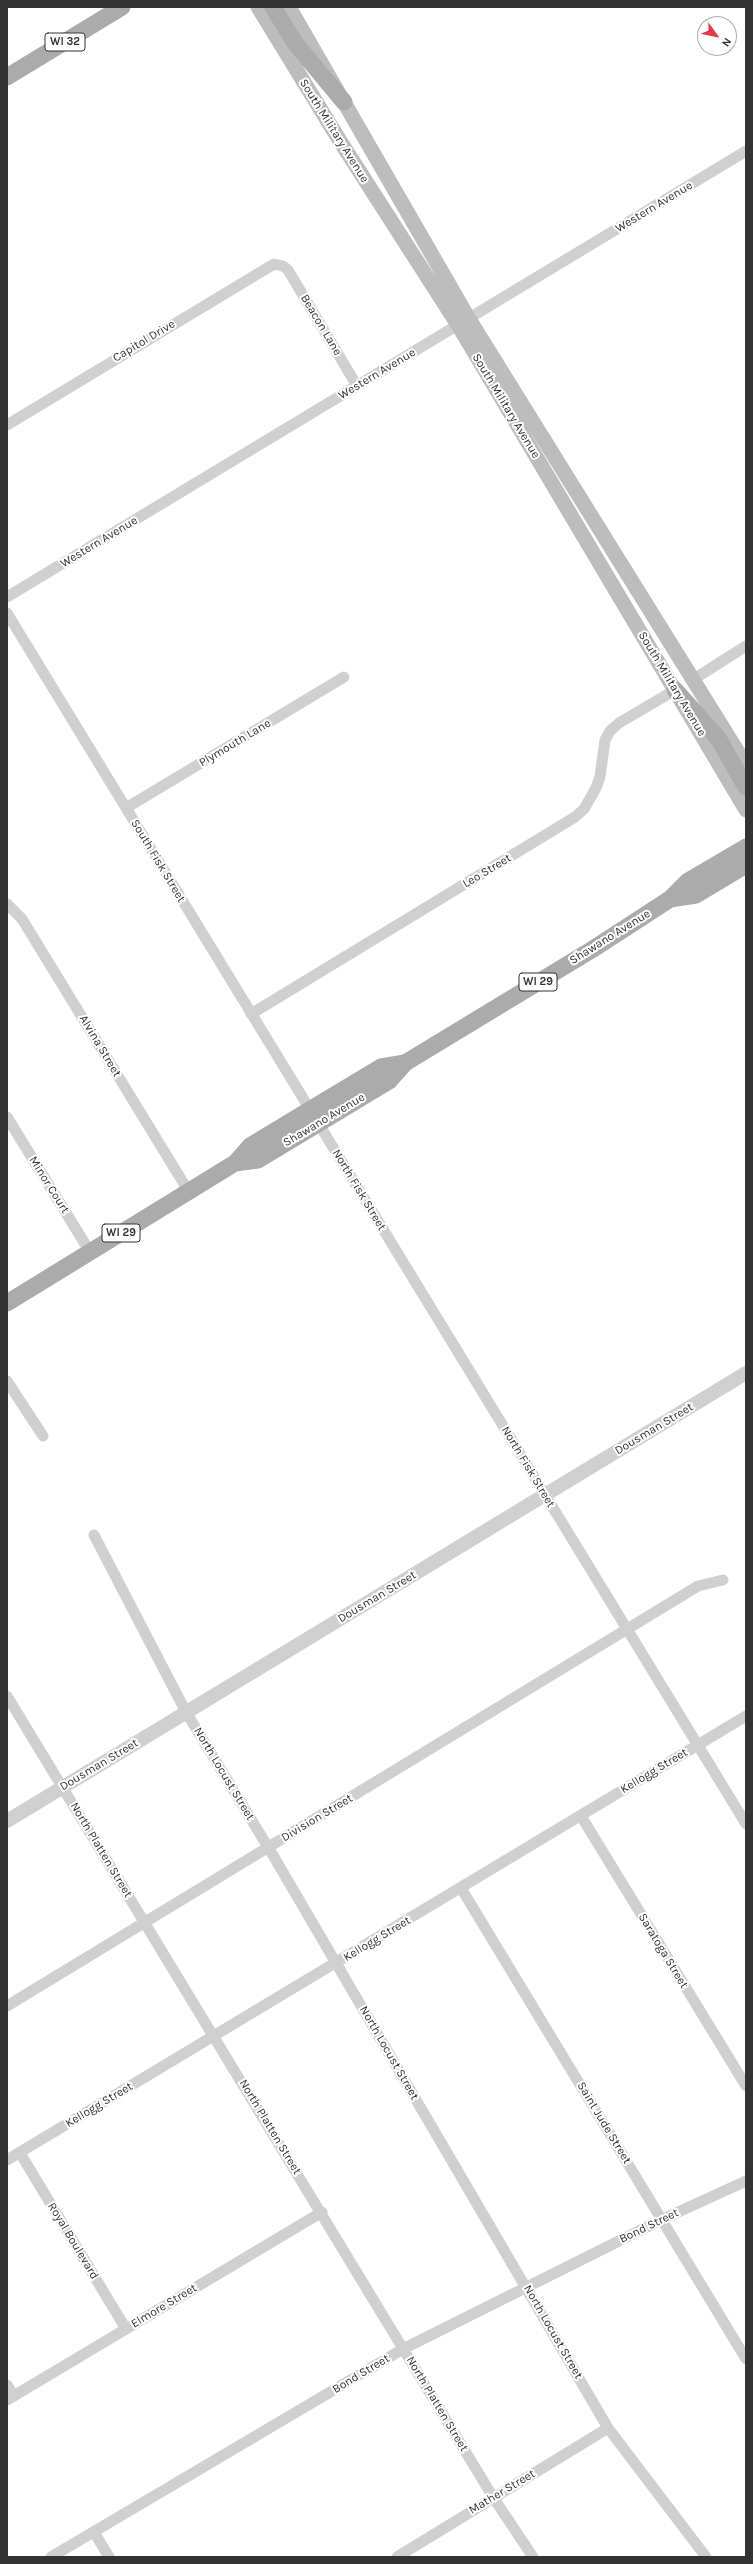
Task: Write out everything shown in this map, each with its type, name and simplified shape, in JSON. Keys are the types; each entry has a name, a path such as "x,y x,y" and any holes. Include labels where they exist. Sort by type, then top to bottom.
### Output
{"main road":[{"name":"WI 32","path":"7,77 122,7"},
{"name":"South Military Avenue","path":"258,7 340,142 463,322 694,679 746,765"},
{"path":"273,7 295,43 344,102"},
{"name":"South Military Avenue","path":"289,7 344,102 463,322 516,426 746,810"},
{"path":"675,690 718,738 746,787"},
{"name":"Shawano Avenue","path":"7,1303 235,1163 250,1146 314,1117 381,1067 405,1063 593,949 670,899 688,882 746,847"},
{"name":"Shawano Avenue","path":"670,899 696,895 746,865"}],"street":[{"name":"Western Avenue","path":"7,597 746,150"},
{"name":"Capitol Drive","path":"7,425 269,266 283,266"},
{"name":"Beacon Lane","path":"283,266 288,270 357,386"},
{"name":"South Fisk Street","path":"7,613 314,1117"},
{"path":"694,679 746,646"},
{"name":"Plymouth Lane","path":"126,808 344,677"},
{"name":"Leo Street","path":"251,1014 575,817 584,808 596,788 605,740 610,731 619,723 675,690"},
{"name":"Alvina Street","path":"7,904 22,919 189,1192"},
{"name":"Minor Court","path":"7,1117 90,1252"},
{"name":"North Fisk Street","path":"314,1117 746,1824"},
{"name":"Dousman Street","path":"7,1821 746,1373"},
{"path":"7,1381 42,1436"},
{"name":"North Locust Street","path":"94,1535 186,1712 336,1963 608,2428 706,2557"},
{"name":"Division Street","path":"7,2006 698,1586 723,1580"},
{"name":"North Platten Street","path":"7,1696 322,2212 493,2498 533,2557"},
{"name":"Kellogg Street","path":"7,2160 746,1716"},
{"name":"Saratoga Street","path":"581,1816 746,2086"},
{"name":"Saint Jude Street","path":"461,1888 663,2219 746,2359"},
{"name":"Royal Boulevard","path":"20,2153 126,2329"},
{"name":"Bond Street","path":"51,2557 403,2349 663,2219 746,2181"},
{"name":"Elmore Street","path":"10,2398 322,2212"},
{"path":"7,2385 10,2398"},
{"name":"Mather Street","path":"402,2556 493,2498 608,2428"},
{"path":"94,2532 109,2557"}]}
